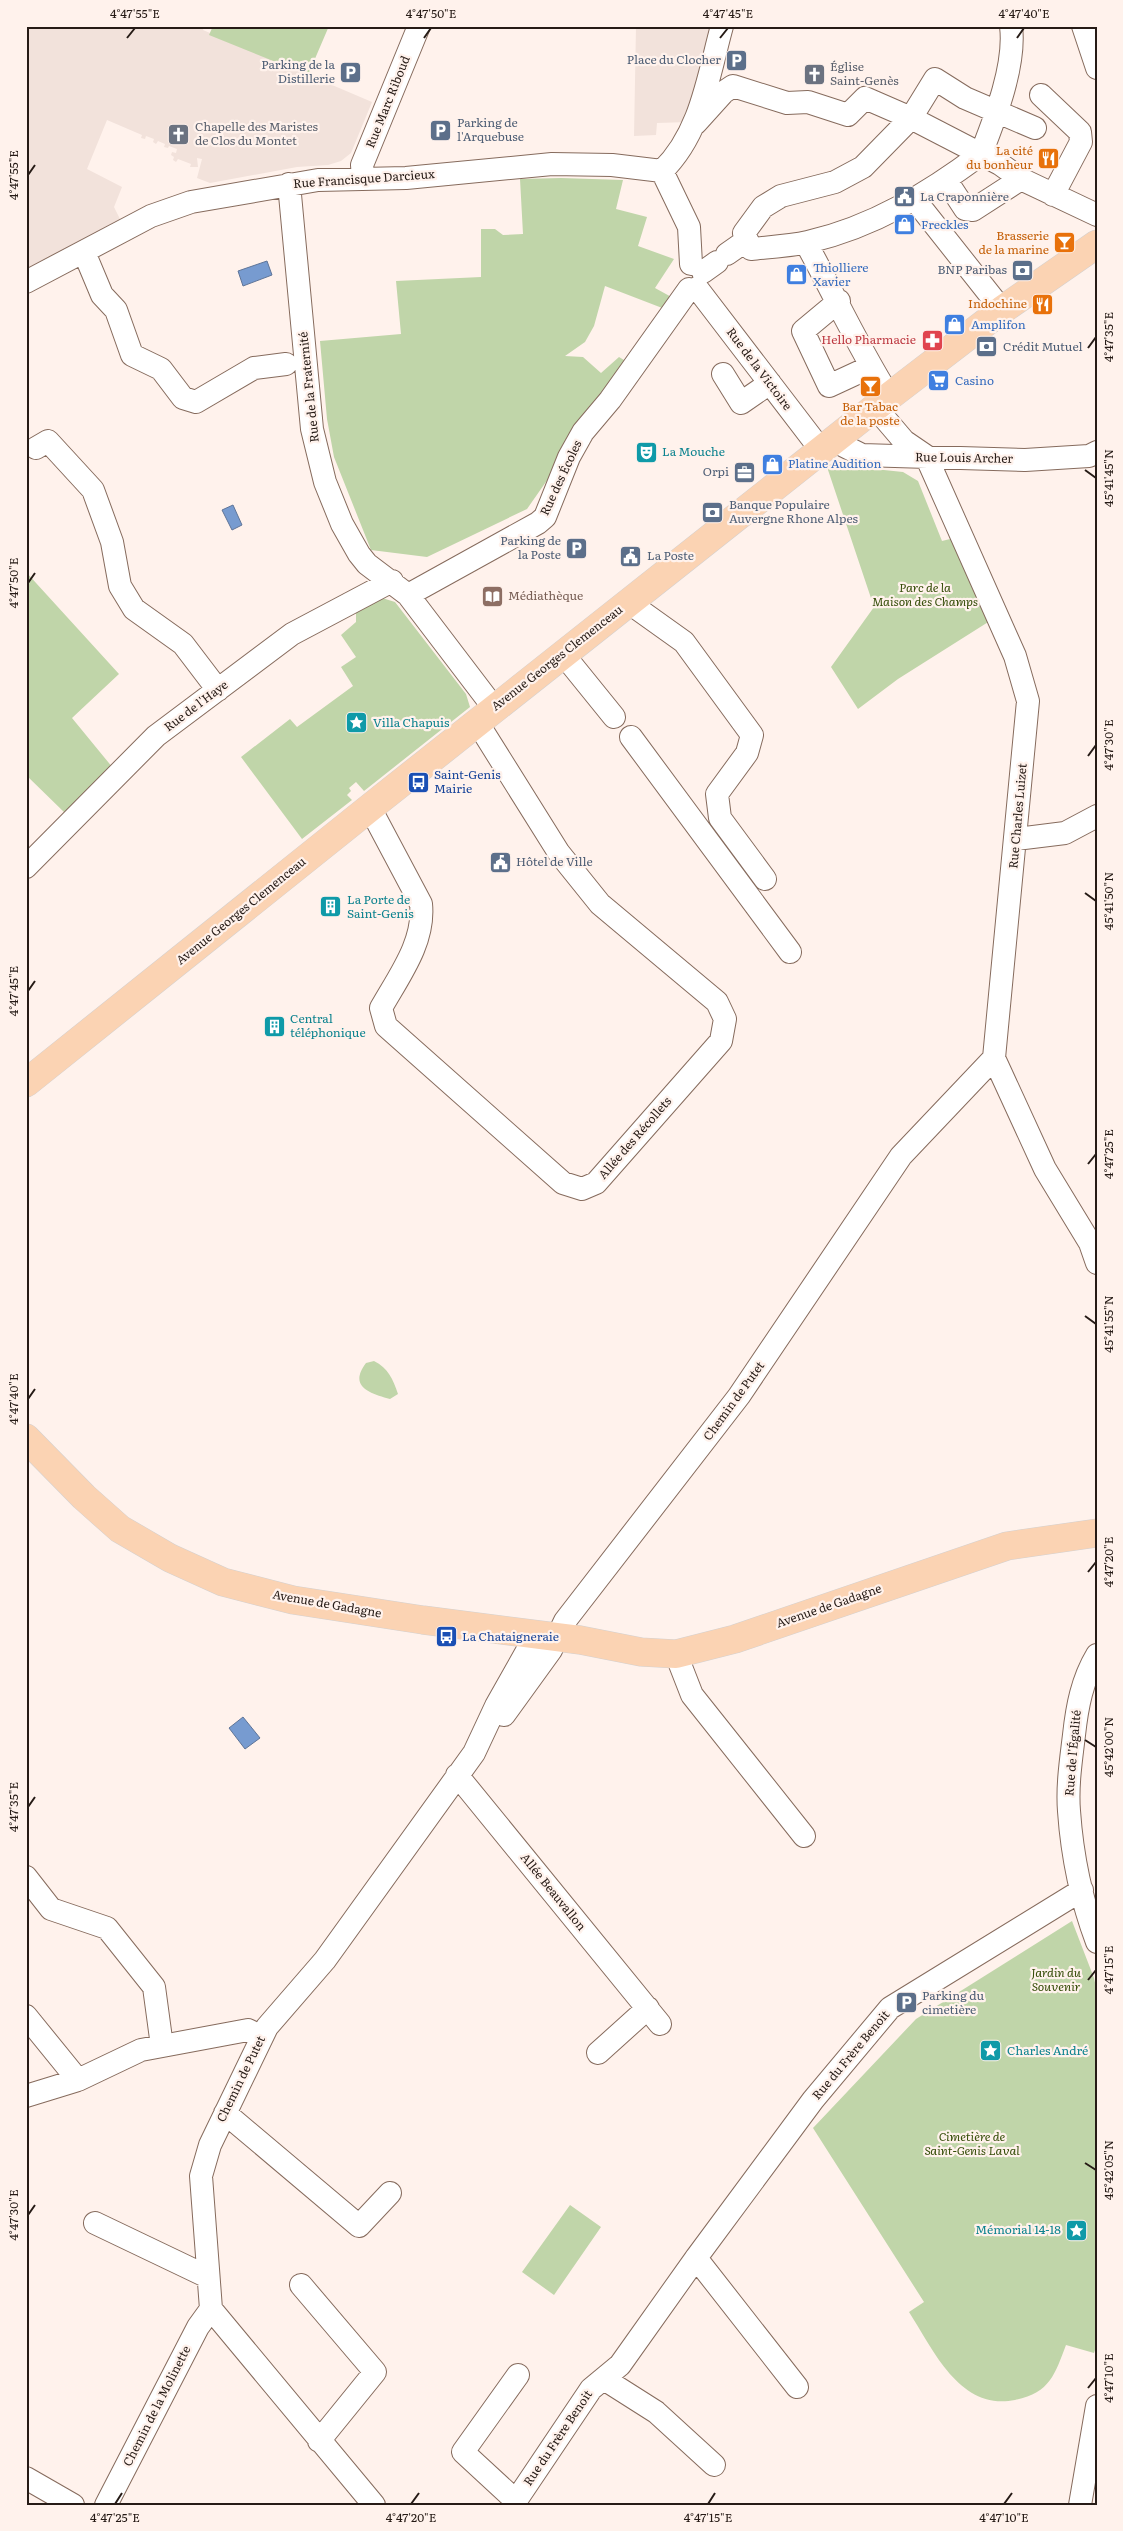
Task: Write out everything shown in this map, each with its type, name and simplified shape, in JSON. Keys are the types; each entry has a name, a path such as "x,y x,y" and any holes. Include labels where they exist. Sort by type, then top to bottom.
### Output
{"main road":[{"name":"Avenue Georges Clemenceau","path":"26,1083 628,602 882,402 1002,310 1097,244"},
{"name":"Avenue de Gadagne","path":"26,1438 84,1497 120,1528 170,1558 224,1582 293,1600 547,1636 641,1652 676,1654 735,1639 1007,1546 1097,1533"},
{"name":"Avenue de Gadagne","path":"981,1556 1097,1548"}],"street":[{"name":"Rue Marc Riboud","path":"363,179 362,165 419,26"},
{"path":"696,123 722,26"},
{"path":"746,237 751,249 806,243 851,230 915,200 981,154 997,113 1007,70 1012,36 1011,26"},
{"path":"1083,26 1097,68"},
{"name":"Rue des Écoles","path":"400,588 545,518 569,457 583,432 610,400 704,271 746,237 763,207 781,196 834,182 864,167 911,118 935,79 965,98 997,113"},
{"path":"704,271 689,227 662,171 677,156 696,123 724,92 733,86 787,103 808,102 848,115 865,98 911,118 1000,164 1021,179 1097,215"},
{"path":"1041,95 1080,132 1081,142 1053,195"},
{"path":"997,113 1035,128"},
{"name":"Rue Francisque Darcieux","path":"26,282 151,216 171,208 289,184 318,180 406,178 552,164 612,165 662,171"},
{"path":"946,180 965,209 973,210 1021,179"},
{"name":"Rue de la Fraternité","path":"289,184 312,429 318,457 342,524 367,564 400,588 486,715"},
{"path":"915,200 1002,310"},
{"path":"806,243 838,301 870,367 882,402 904,441 926,456"},
{"path":"84,252 102,296 116,310 132,354 161,369 183,398 196,402 254,368 286,364"},
{"name":"Rue de la Victoire","path":"704,271 770,383 829,444"},
{"path":"838,301 803,331 830,386 870,367"},
{"path":"723,374 741,404 770,383"},
{"path":"36,448 48,441 93,490 112,542 120,586 134,609 183,644 218,690"},
{"name":"Rue Louis Archer","path":"829,444 844,446 862,455 897,458 926,456 1025,460 1088,456 1097,452"},
{"name":"Rue Charles Luizet","path":"926,456 1015,656 1028,700 994,1058"},
{"name":"Rue de l'Haye","path":"26,867 156,736 292,634 400,588"},
{"path":"628,602 684,642 752,736 747,753 717,794 720,818 765,879"},
{"path":"563,654 614,717"},
{"name":"Allée des Récollets","path":"370,808 421,904 423,917 413,950 381,1008 386,1026 564,1183 582,1189 596,1183 721,1041 724,1019 717,1002 600,904 559,853 486,715"},
{"path":"631,737 790,952"},
{"path":"1016,839 1065,833 1097,816"},
{"path":"994,1058 1045,1169 1095,1248"},
{"name":"Chemin de Putet","path":"211,2309 201,2176 210,2144 267,2027 325,1960 477,1747 528,1685 547,1636 565,1621 739,1396 901,1156 994,1058"},
{"path":"676,1654 692,1695 804,1836"},
{"name":"Rue de l'Égalité","path":"1097,1655 1085,1678 1078,1706 1069,1776 1069,1812 1082,1890 1097,1942"},
{"name":"Allée Beauvallon","path":"457,1775 654,2016 598,2053"},
{"path":"26,1877 51,1909 107,1928 154,1987 162,2046"},
{"name":"Rue du Frère Benoit","path":"518,2376 463,2452 515,2503 592,2389 620,2365 696,2258 813,2100 890,2008 1082,1890"},
{"path":"26,2016 78,2080"},
{"path":"26,2096 78,2080 141,2050 248,2030 262,2037"},
{"path":"225,2113 360,2226 390,2193"},
{"path":"95,2223 208,2277"},
{"path":"696,2258 797,2387"},
{"path":"301,2284 375,2372 319,2441"},
{"path":"211,2309 374,2505"},
{"name":"Chemin de la Molinette","path":"106,2505 198,2327 211,2309"},
{"path":"604,2378 656,2412 714,2465"},
{"path":"1080,2505 1097,2406"},
{"path":"26,2478 72,2505"}],"shaded area":[{"path":"26,26 204,26 203,30 372,102 351,153 341,161 328,165 297,167 210,183 197,178 202,159 197,158 198,167 190,167 191,164 178,159 176,162 171,155 172,152 176,153 177,149 169,146 168,148 164,147 165,144 158,141 156,144 153,142 154,139 146,136 145,139 141,138 142,135 107,120 87,169 122,187 114,207 120,219 26,270"},
{"path":"636,26 716,26 689,122 657,123 656,135 634,136"}],"green space":[{"path":"213,26 329,26 308,75 209,35"},
{"path":"520,179 623,180 616,209 647,217 638,246 674,259 655,288 675,299 670,311 605,286 594,326 585,342 565,356 583,357 601,373 619,357 629,363 527,509 427,557 371,550 334,457 327,419 320,341 401,334 396,281 481,277 481,229 495,229 503,235 523,234"},
{"name":"Parc de la Maison des Champs","path":"826,464 903,472 918,481 942,541 958,537 993,619 898,679 858,709 831,667 874,607"},
{"path":"26,572 119,674 72,718 113,768 66,814 26,775"},
{"path":"379,597 395,602 466,694 470,707 364,791 356,782 349,788 351,791 347,795 352,800 302,839 241,757 290,719 297,727 353,686 341,667 356,657 341,635 356,622 356,608"},
{"path":"374,1361 386,1371 394,1384 398,1394 390,1399 369,1391 360,1383 361,1371 366,1363"},
{"name":"Cimetière de Saint-Genis Laval","path":"1072,1921 1094,1978 1097,1992 1097,2344 1094,2353 1066,2345 1050,2381 1044,2387 1027,2397 996,2401 979,2396 964,2387 951,2375 928,2344 909,2312 924,2302 813,2128 916,2019"},
{"path":"570,2205 601,2227 554,2295 522,2272"}],"water":[{"path":"267,261 272,275 243,286 238,271"},
{"path":"233,505 242,525 232,530 222,510"},
{"path":"243,1717 260,1738 245,1749 229,1728"}],"place":[{"name":"Place du Clocher","path":"737,60"},
{"name":"Parking de la Distillerie","path":"351,72"},
{"name":"Église Saint-Genès","path":"814,74"},
{"name":"Parking de l'Arquebuse","path":"441,130"},
{"name":"Chapelle des Maristes de Clos du Montet","path":"179,134"},
{"name":"La cité du bonheur","path":"1049,158"},
{"name":"La Craponnière","path":"904,197"},
{"name":"Freckles","path":"905,225"},
{"name":"Brasserie de la marine","path":"1065,243"},
{"name":"BNP Paribas","path":"1023,270"},
{"name":"Thiolliere Xavier","path":"797,275"},
{"name":"Indochine","path":"1043,304"},
{"name":"Amplifon","path":"955,325"},
{"name":"Hello Pharmacie","path":"932,340"},
{"name":"Crédit Mutuel","path":"987,347"},
{"name":"Casino","path":"939,381"},
{"name":"Bar Tabac de la poste","path":"870,386"},
{"name":"La Mouche","path":"646,452"},
{"name":"Platine Audition","path":"772,464"},
{"name":"Orpi","path":"745,472"},
{"name":"Banque Populaire Auvergne Rhone Alpes","path":"713,512"},
{"name":"Parking de la Poste","path":"577,548"},
{"name":"La Poste","path":"631,556"},
{"name":"Médiathèque","path":"492,596"},
{"name":"Villa Chapuis","path":"357,723"},
{"name":"Saint-Genis Mairie","path":"418,782"},
{"name":"Hôtel de Ville","path":"500,862"},
{"name":"La Porte de Saint-Genis","path":"331,907"},
{"name":"Central téléphonique","path":"274,1026"},
{"name":"La Chataigneraie","path":"446,1637"},
{"name":"Parking du cimetière","path":"906,2003"},
{"name":"Charles André","path":"991,2051"},
{"name":"Mémorial 14-18","path":"1077,2230"}],"park label":[{"name":"Jardin du Souvenir","path":"1056,1980"}]}
